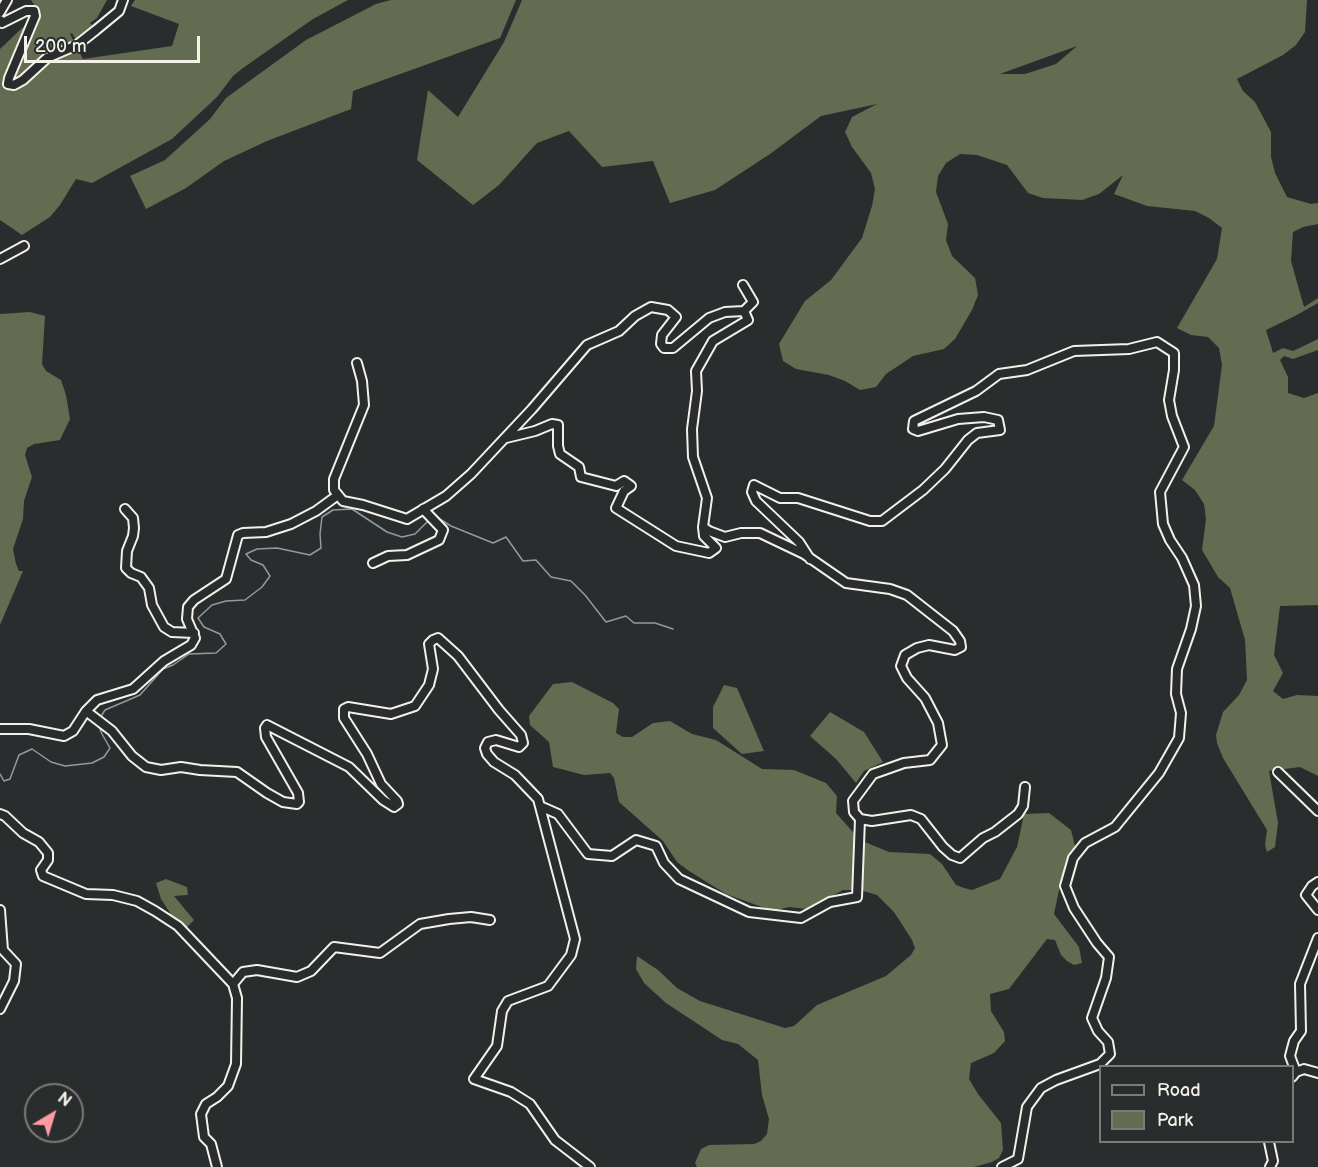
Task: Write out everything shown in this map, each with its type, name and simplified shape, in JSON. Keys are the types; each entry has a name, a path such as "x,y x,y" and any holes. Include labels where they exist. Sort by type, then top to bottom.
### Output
{"street":[{"path":"0,12 7,0"},
{"path":"0,20 2,23 26,11 34,11 35,16 9,78 8,84 14,85 23,80 47,58 77,45 118,11 123,0"},
{"path":"0,260 24,246"},
{"path":"357,363 362,381 364,405 334,479 334,490 343,501 407,519 446,496 463,482 505,439 587,345 619,331 635,316 651,308 668,310 676,317 662,335 661,344 664,348 674,348 709,318 725,312 744,311 753,303 743,285"},
{"path":"505,439 552,424 558,425 560,454 579,467 581,477 616,486 624,481 631,486 624,491 616,508 676,546 709,554 716,548 704,536 707,498 693,457 692,429 697,391 696,371 713,341 748,320 744,311"},
{"path":"810,559 799,542 756,501 752,492 754,485 780,498 798,498 870,520 882,521 923,490 977,433 1000,430 998,420 984,417 958,419 918,431 914,429 914,421 976,391 999,374 1027,370 1074,351 1129,349 1156,342 1174,352 1174,370 1169,400 1172,416 1184,447 1160,492 1163,524 1194,585 1196,606 1191,629 1177,669 1176,694 1181,713 1179,738 1159,773 1115,826 1085,843 1072,858 1065,886 1086,928 1108,957 1106,978 1092,1018 1098,1031 1108,1042 1110,1054 1100,1064 1041,1088 1027,1107 1018,1159 1002,1167"},
{"path":"0,729 30,729 64,736 74,731 86,711 97,700 134,689 164,661 191,645 195,638 187,619 188,607 194,600 226,579 238,535 266,532 291,524 316,511 338,495"},
{"path":"125,508 133,518 134,528 127,551 126,568 141,577 149,588 152,605 164,627 172,632 194,633"},
{"path":"373,563 388,556 407,555 439,540 443,530 423,509"},
{"path":"703,527 725,537 741,533 760,533 810,559 846,583 890,589 907,595 953,631 960,641 961,647 955,651 929,645 917,648 905,655 901,666 907,678 925,698 938,723 942,745 930,760 904,763 873,774 853,801 854,812 860,819 872,821 911,814 921,819 943,847 952,855 960,858 983,838 995,832 1018,814 1023,806 1024,788"},
{"path":"86,711 112,731 132,756 146,767 161,770 181,767 237,772 283,802 297,804 299,802 298,793 266,736 267,725 350,767 383,800 394,807 398,804 397,801 381,784 367,754 344,718 344,710 348,707 391,714 415,706 429,685 433,669 429,644 438,638 458,656 521,735 523,743 519,747 496,740 488,742 485,747 487,754 494,762 515,775 538,799 542,807 575,939 571,956 548,986 508,1001 502,1011 497,1046 474,1079 511,1092 530,1104 555,1140 590,1167"},
{"path":"1278,772 1318,811"},
{"path":"542,807 558,814 588,854 612,856 636,840 656,846 664,863 679,879 749,912 801,918 830,902 857,897 860,819"},
{"path":"0,814 39,842 48,853 48,860 41,870 43,876 86,894 113,895 137,901 155,911 178,926 233,984 237,998 236,1064 228,1086 218,1097 206,1104 201,1114 204,1137 211,1144 217,1167"},
{"path":"1318,882 1311,886 1306,895 1318,910"},
{"path":"0,910 3,950 16,964 14,981 0,1009"},
{"path":"233,984 243,972 257,970 297,976 311,971 334,947 380,953 420,924 449,919 490,920"},
{"path":"1292,1065 1290,1056 1294,1041 1301,1031 1300,984 1318,938"},
{"path":"1294,1075 1304,1069 1318,1073"},
{"path":"1269,1143 1273,1161 1270,1167"}],"green space":[{"path":"31,0 107,0 97,18 90,23 95,28 77,42 72,33 70,34 83,59 172,46 179,24 131,6 135,0 348,0 313,19 243,68 233,76 217,97 172,139 92,183 76,179 50,217 22,235 0,220 0,49 39,12"},
{"path":"391,0 516,0 500,38 353,91 351,109 267,141 224,161 186,188 146,209 130,176 165,160 210,119 226,98 306,40 376,4"},
{"path":"522,0 1307,0 1305,32 1296,45 1283,55 1237,79 1243,91 1255,102 1271,132 1271,157 1275,173 1287,197 1311,204 1318,203 1318,224 1293,232 1291,261 1304,307 1318,298 1318,303 1266,330 1273,353 1283,348 1293,351 1318,339 1318,350 1293,359 1284,356 1280,360 1288,377 1288,393 1304,398 1318,393 1318,605 1280,606 1274,655 1283,673 1273,691 1283,699 1297,695 1318,696 1318,776 1300,767 1269,771 1278,823 1275,847 1267,852 1265,845 1267,830 1223,758 1217,743 1216,735 1223,712 1239,695 1247,680 1245,640 1230,588 1218,577 1202,550 1206,519 1204,504 1195,490 1182,480 1214,426 1222,365 1219,348 1208,337 1191,335 1177,328 1217,259 1222,228 1195,211 1147,206 1114,194 1123,175 1099,194 1082,200 1043,198 1028,193 1007,165 977,155 960,154 946,163 938,176 936,192 948,224 946,240 952,256 975,278 978,295 972,310 955,339 944,349 913,356 886,374 876,387 860,390 829,375 796,369 783,361 779,344 805,301 831,280 862,238 875,189 871,173 852,147 845,132 852,117 877,104 821,116 770,154 715,190 670,203 653,161 602,167 569,131 537,143 499,185 473,205 417,160 428,90 458,117 504,42","holes":["1077,46 1056,64 1025,74 1000,74"]},
{"path":"30,312 45,316 42,364 46,371 61,380 70,419 60,440 34,444 27,448 25,455 32,477 24,501 23,519 13,549 19,571 23,571 0,625 0,314"},
{"path":"572,682 613,703 619,709 616,733 623,737 632,737 653,723 670,721 692,734 716,740 762,769 794,770 826,783 837,796 836,813 860,840 889,852 930,854 942,864 956,885 964,888 972,890 1000,879 1017,847 1024,814 1049,813 1071,830 1075,846 1059,890 1054,914 1079,947 1082,963 1074,965 1067,961 1061,955 1055,940 1047,939 1009,989 990,994 991,1011 1004,1032 1005,1041 994,1053 971,1063 969,1079 1001,1123 1003,1150 999,1158 974,1167 697,1167 695,1163 701,1149 709,1145 754,1144 761,1141 767,1134 769,1119 762,1095 758,1060 738,1044 722,1040 666,1003 644,983 636,969 637,956 658,970 677,988 700,1001 785,1028 794,1026 817,1005 886,976 911,955 915,948 894,912 877,895 860,890 843,890 807,909 789,907 773,911 726,894 677,862 663,841 619,802 614,778 610,773 584,775 553,767 549,742 530,725 529,716 553,684"},
{"path":"724,685 737,688 764,751 742,754 713,728 713,707"},
{"path":"830,712 864,732 883,762 864,771 856,783 836,759 810,736"},
{"path":"166,879 187,887 188,895 174,896 194,920 186,928 174,919 161,899 156,883"}],"waterway":[{"path":"100,718 105,710 140,695 163,669 189,654 216,653 226,644 220,634 204,627 198,618 212,605 226,601 245,600 262,587 270,576 263,565 251,560 246,554 257,549 277,548 310,555 321,548 322,517 333,510 352,509 387,532 402,537 415,534 429,520"},
{"path":"435,516 451,526 493,543 506,537 523,561 536,560 551,577 571,581 606,622 626,616 634,623 655,623 673,629"},
{"path":"0,774 4,781 10,779 19,755 32,749 51,762 65,766 92,763 104,757 110,748 98,724"}]}
